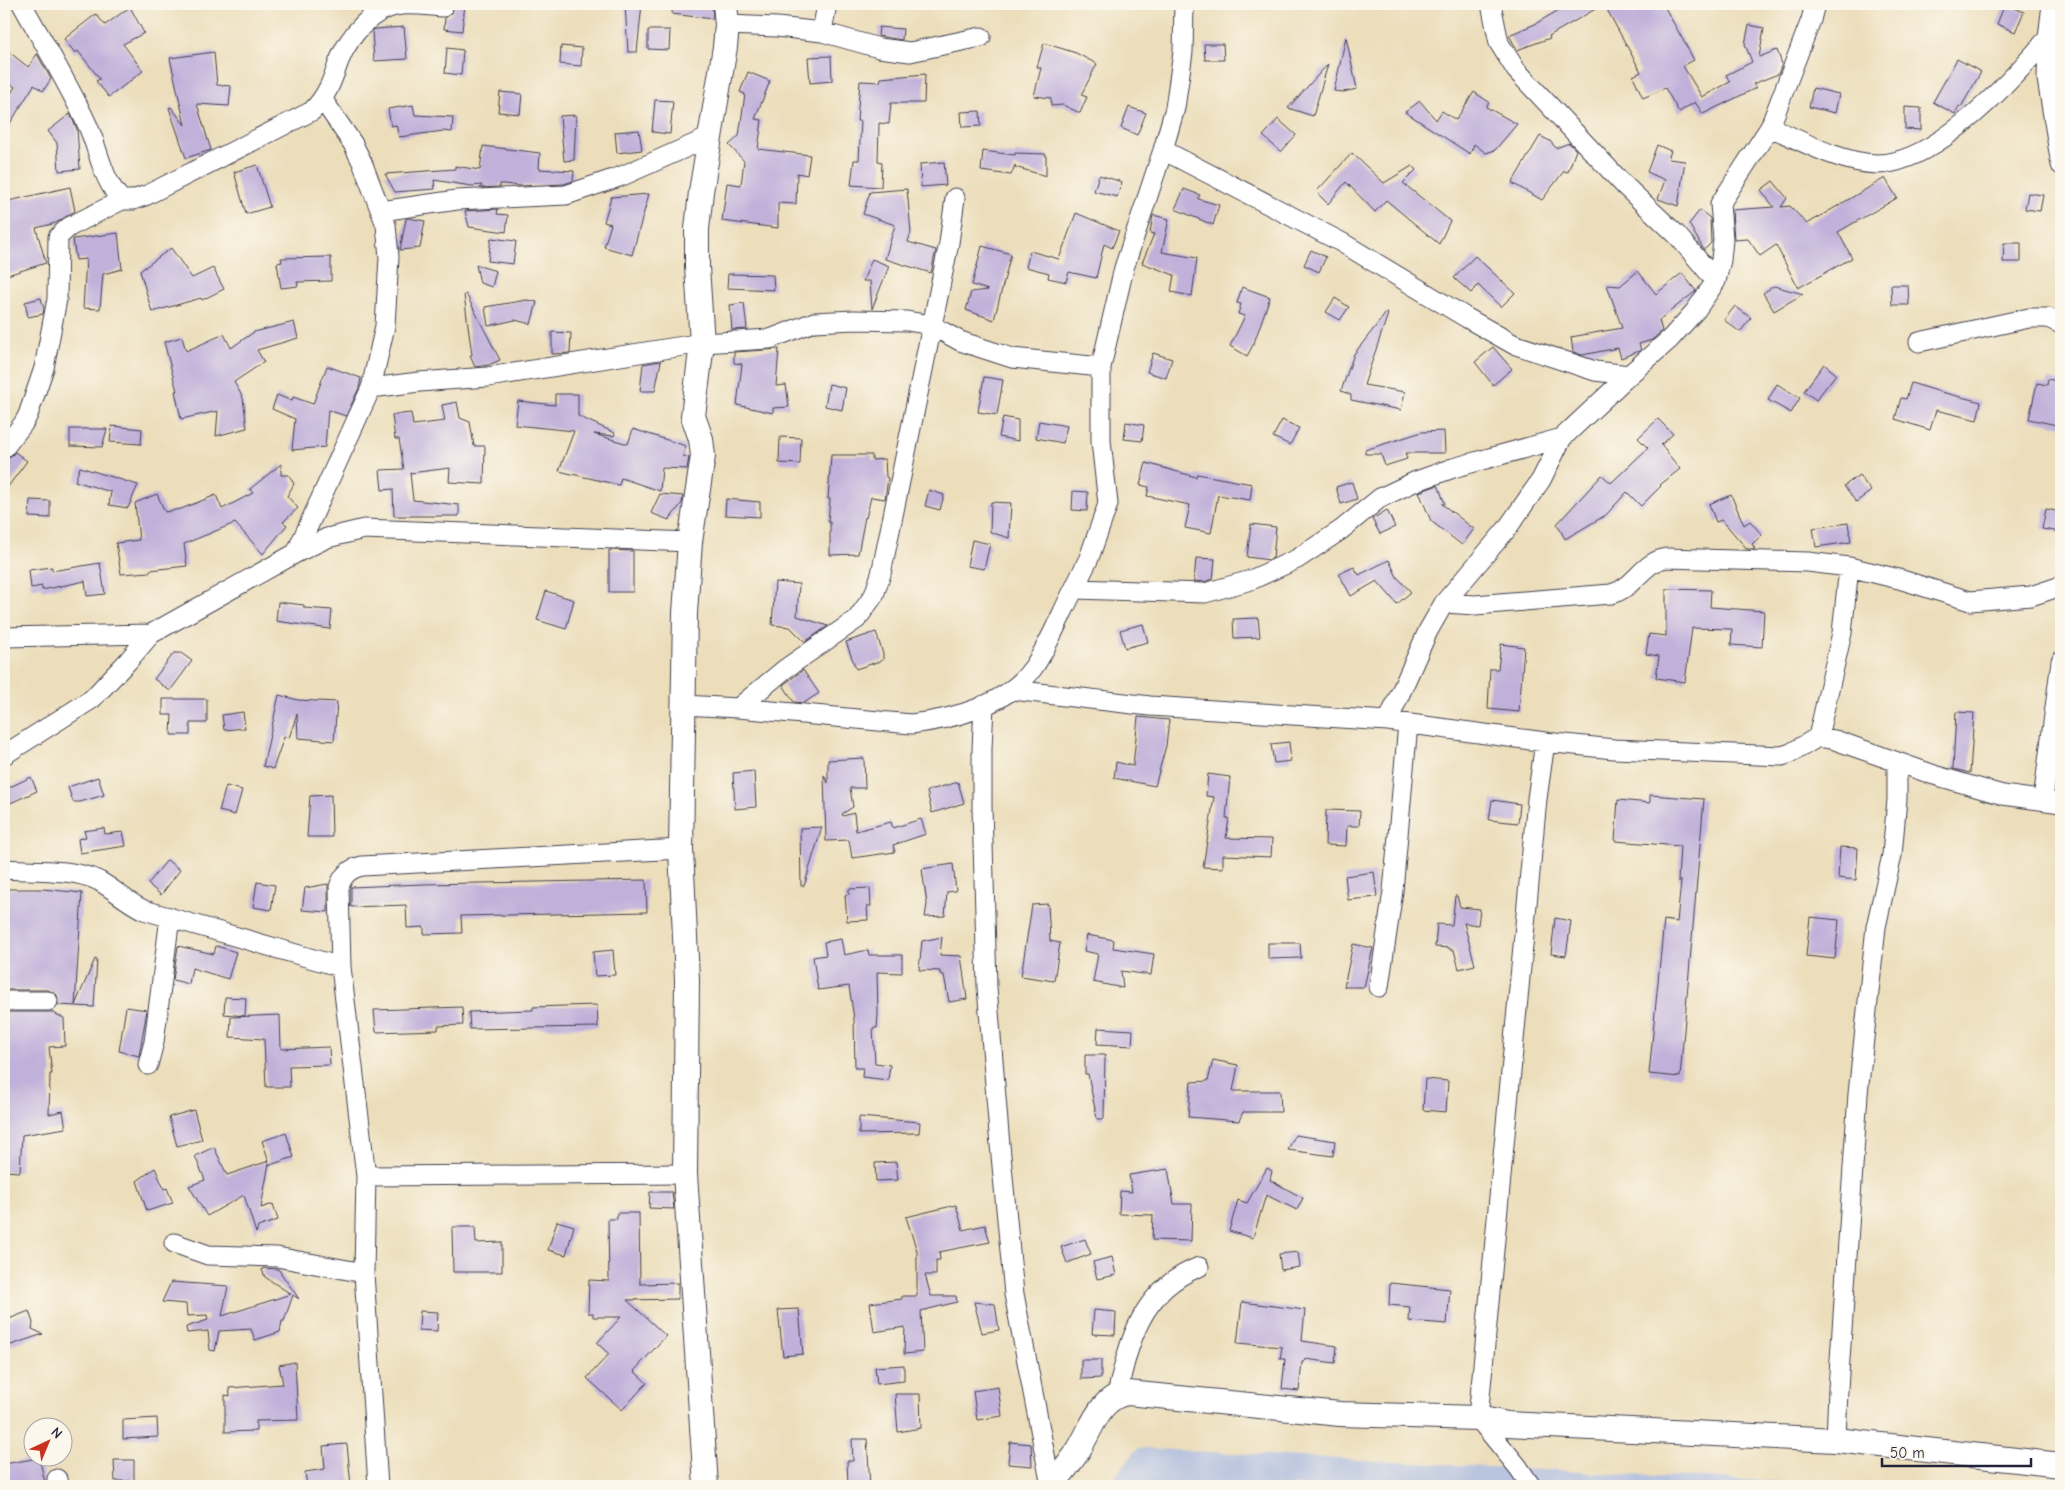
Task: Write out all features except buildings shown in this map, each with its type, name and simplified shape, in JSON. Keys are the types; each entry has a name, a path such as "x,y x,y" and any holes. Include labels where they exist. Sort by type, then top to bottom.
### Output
{"street":[{"path":"22,4 79,106 89,127 111,188 122,200"},
{"path":"822,32 827,4"},
{"path":"684,705 738,708 911,724 934,721 984,705 1013,690 1034,666 1089,558 1108,504 1101,442 1101,367 1124,268 1175,108 1183,52 1184,4"},
{"path":"1491,4 1499,43 1516,70 1624,185 1677,235 1716,281"},
{"path":"1388,721 1428,631 1444,603 1506,530 1541,480 1562,438 1670,339 1696,310 1716,281 1721,260 1720,204 1770,127 1811,20 1815,4"},
{"path":"2052,4 2048,38 2047,79 2061,165"},
{"path":"4,448 28,415 44,368 57,299 58,237 69,227 122,200 133,200 147,195 312,111 323,100 349,39 380,12 399,5 444,7"},
{"path":"706,1486 685,1174 686,980 681,849 685,613 690,542 704,456 701,439 693,416 702,343 697,267 697,228 701,192 712,136 726,15 777,27 822,32 879,48 910,52 981,37"},
{"path":"1770,127 1848,159 1878,164 1906,158 1940,142 2016,75 2048,38"},
{"path":"296,553 371,388 385,326 390,257 386,226 353,144 323,100"},
{"path":"381,211 457,200 566,195 622,176 712,136"},
{"path":"1163,150 1341,242 1513,344 1595,371 1629,375"},
{"path":"738,708 785,669 857,619 874,595 881,574 949,243 955,198"},
{"path":"1920,342 2029,318 2048,318 2061,324"},
{"path":"371,388 488,377 702,343 770,339 814,322 854,320 907,321 931,325 960,341 1012,358 1101,367"},
{"path":"1074,589 1206,593 1251,580 1297,559 1341,530 1380,498 1414,482 1453,468 1562,438"},
{"path":"4,754 92,699 151,634 296,553 327,538 364,529 690,542"},
{"path":"1444,603 1475,605 1611,594 1625,589 1652,562 1666,558 1808,562 1849,566 1970,601 2031,596 2061,586"},
{"path":"1818,737 1844,619 1849,566"},
{"path":"4,637 151,634"},
{"path":"1013,690 1150,706 1388,721 1545,742 1614,749 1782,756 1791,753 1818,737 1835,740 1934,775 2004,794 2052,801 2061,661"},
{"path":"984,705 982,807 987,987 998,1124 1014,1294 1051,1486"},
{"path":"1379,987 1393,891 1408,724"},
{"path":"1531,1486 1478,1418 1537,799 1545,742"},
{"path":"1836,1440 1838,1379 1858,1094 1876,927 1892,855 1897,799 1897,762"},
{"path":"378,1486 364,1273 366,1176 341,967 339,887 347,873 354,868 362,866 681,849"},
{"path":"4,870 78,874 97,880 136,906 341,967"},
{"path":"148,1065 154,1042 170,917"},
{"path":"4,1001 48,1001"},
{"path":"366,1176 685,1174"},
{"path":"174,1243 208,1255 277,1257 364,1273"},
{"path":"1117,1395 1126,1355 1138,1322 1166,1288 1182,1275 1199,1267"},
{"path":"1051,1486 1079,1450 1108,1401 1117,1395 1128,1393 1340,1414 1478,1418 1507,1424 1836,1440 2061,1465"}],"shaded area":[{"path":"1138,1448 1616,1474 1878,1486 1107,1486"}]}
